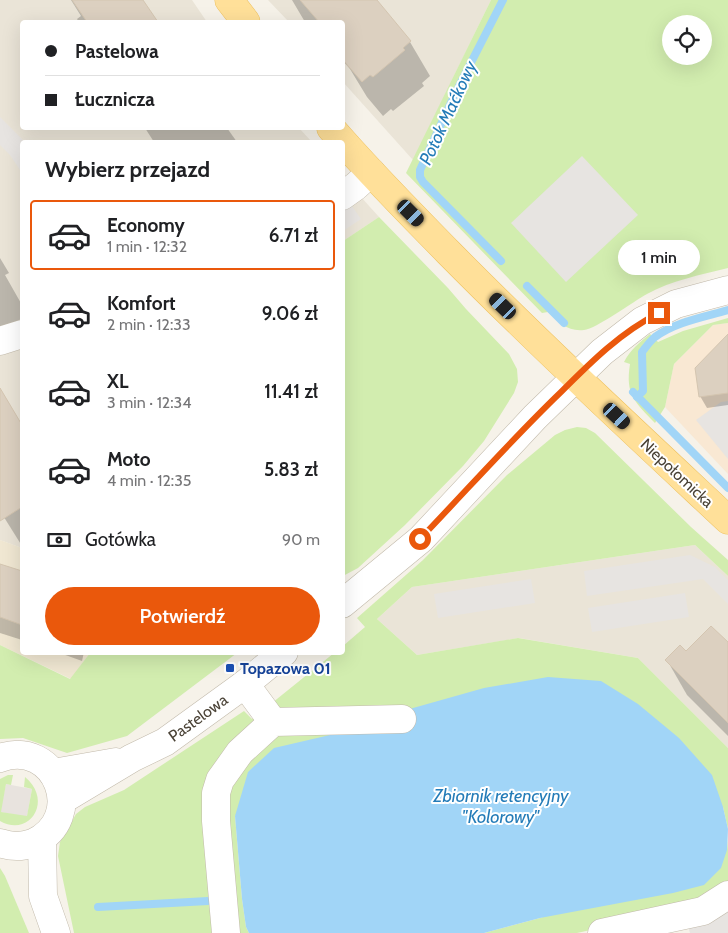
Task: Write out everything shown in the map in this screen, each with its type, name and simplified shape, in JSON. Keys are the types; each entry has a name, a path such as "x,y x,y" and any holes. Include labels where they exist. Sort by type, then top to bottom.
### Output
{"main road":[{"path":"229,0 244,20"},
{"name":"Niepołomicka","path":"333,130 342,140"},
{"name":"Niepołomicka","path":"345,144 370,172 491,295 575,377 728,520"}],"street":[{"path":"345,194 370,172"},
{"path":"345,602 420,539 535,417 602,352 642,321 676,304 728,290"},
{"path":"0,341 20,335"},
{"name":"Pastelowa","path":"62,800 132,758 165,742 245,684 280,655"},
{"path":"245,684 273,722"},
{"path":"226,933 216,821 216,793 220,780 240,752 273,722 402,719"},
{"path":"0,758 7,755 22,755 34,758 44,764 53,773 59,786 62,800 60,815 53,828 42,839 26,846 4,845"},
{"name":"Pastelowa","path":"53,773 132,758"},
{"path":"42,839 43,896"},
{"path":"4,845 43,896 56,933"},
{"path":"602,933 702,911 728,895"}],"shaded area":[{"path":"0,0 192,0 206,20 20,20 20,130 301,130 310,140 20,140 20,547 0,540"},
{"path":"268,0 491,0 413,160 345,84 345,20 287,20"},
{"path":"0,117 23,140 20,140 20,170 10,155 0,145"},
{"path":"582,156 638,215 566,282 511,223"},
{"path":"345,179 379,217 345,240"},
{"path":"345,196 361,219 345,230"},
{"path":"728,323 728,474 665,407 674,364 713,325"},
{"path":"728,401 728,459 696,420 721,402"},
{"path":"0,540 20,547 20,655 0,645"},
{"path":"695,545 728,576 728,748 638,658 519,638 417,655 377,619 412,587"},
{"path":"690,555 715,567 728,580 728,604 703,579 587,596 584,571"},
{"path":"531,579 535,603 438,618 434,594"},
{"path":"685,593 689,617 592,632 588,608"},
{"path":"21,655 89,655 71,679"},
{"path":"6,784 32,789 27,817 0,812"},
{"path":"728,910 728,933 690,933 687,923"}],"green space":[{"path":"491,0 728,0 728,268 666,285 647,294 597,325 584,330 568,328 548,312 542,313 406,173"},
{"path":"379,217 509,354 517,369 518,382 514,393 484,441 463,466 405,525 358,568 345,575 345,240"},
{"path":"728,318 728,323 713,325 674,364 665,407 655,423 637,403 630,391 630,364 624,362 629,354 650,334 658,342 683,331"},
{"path":"577,427 586,428 595,433 691,527 728,560 728,576 695,545 412,587 377,619 417,655 518,638 638,658 728,748 728,829 723,807 401,727 330,735 235,816 242,899 246,927 249,933 74,933 58,856 60,842 76,814 85,807 124,790 244,711 252,719 332,655 345,655 345,644 365,627 357,618 423,560 507,475 555,435"},
{"path":"0,645 70,679 88,655 234,655 127,736 67,753 23,738 0,739"},
{"path":"13,775 11,785 6,784 1,812 27,816 32,789 24,787 25,777 33,786 37,796 37,806 34,814 28,821 20,825 11,825 0,821 0,779"},
{"path":"728,839 728,886 721,894 649,917 577,933 484,933 540,918 727,850"},
{"path":"0,868 5,876 29,933 0,933"}],"water":[{"name":"Zbiornik retencyjny \"Kolorowy\"","path":"548,677 601,681 638,704 679,738 712,775 728,829 727,850 721,868 704,885 673,893 540,918 484,933 249,933 246,927 242,899 235,816 248,772 274,748 330,735 401,727 406,710 484,688"}],"building":[{"path":"72,0 143,0 157,20 86,20"},
{"path":"300,0 377,0 411,41 403,48 405,50 373,77 370,75 362,82 345,62 345,20 317,20"},
{"path":"728,334 728,393 699,397 695,368"},
{"path":"0,388 20,422 20,508 0,521"},
{"path":"0,564 20,570 20,624 0,617"},
{"path":"711,626 728,642 728,723 665,660 680,645 686,651"}],"waterway":[{"name":"Potok Maćkowy","path":"501,261 423,182 420,177 420,170 456,92 503,0"},
{"name":"Potok Maćkowy","path":"527,286 564,323"},
{"path":"637,397 643,391 642,352 653,339 671,327 728,310"},
{"name":"Potok Maćkowy","path":"633,392 728,488"},
{"name":"Potok Maćkowy","path":"98,907 208,901"}],"place":[{"name":"Topazowa 01","path":"230,668"}],"route":[{"path":"420,539 535,417 602,352 642,321 659,313"}]}
